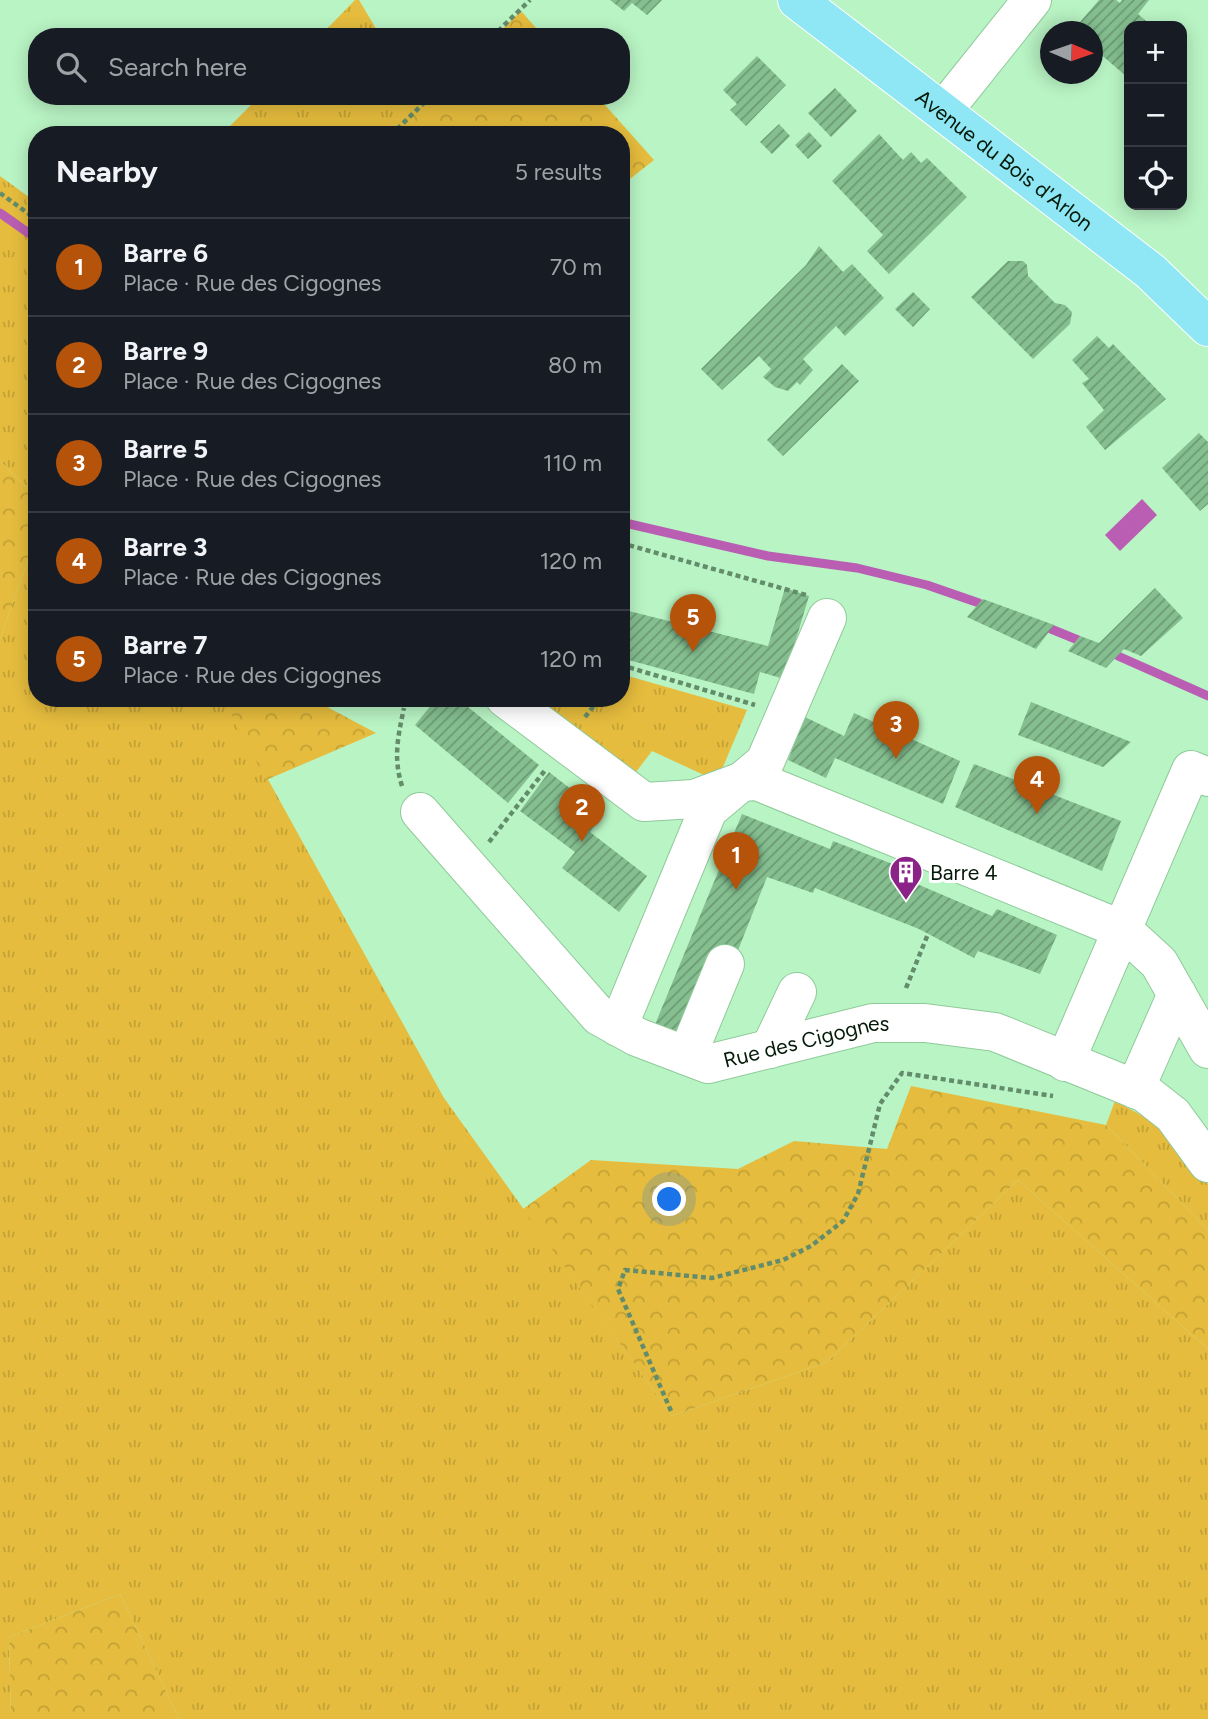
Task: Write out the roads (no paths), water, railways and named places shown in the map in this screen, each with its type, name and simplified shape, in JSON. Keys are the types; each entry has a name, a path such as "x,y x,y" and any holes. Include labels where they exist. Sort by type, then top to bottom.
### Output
{"main road":[{"name":"Avenue du Bois d'Arlon","path":"797,0 944,110 1150,271 1208,327"}],"street":[{"path":"944,110 1032,0"},
{"path":"618,1027 708,810 765,762 827,618"},
{"path":"540,709 566,743 623,789 645,802 694,799 740,782 757,781 1123,930 1159,963 1208,1049"},
{"path":"1065,1080 1123,930 1191,770 1208,777"},
{"name":"Rue des Cigognes","path":"420,813 599,1016 618,1027 708,1064 873,1023 925,1023 995,1032 1065,1080 1135,1089 1145,1093 1172,1115 1208,1163"},
{"path":"687,1056 725,964"},
{"path":"770,1049 797,992"},
{"path":"1135,1089 1177,994"}],"waterway":[{"path":"0,213 28,233"},
{"path":"630,524 768,556 857,568 927,585 979,603"},
{"path":"1051,629 1078,640"},
{"path":"1118,656 1208,696"}],"place":[{"name":"Barre 7","path":"693,652"},
{"name":"Barre 5","path":"896,759"},
{"name":"Barre 3","path":"1037,814"},
{"name":"Barre 9","path":"582,842"},
{"name":"Barre 6","path":"736,890"},
{"name":"Barre 4","path":"906,902"}]}
